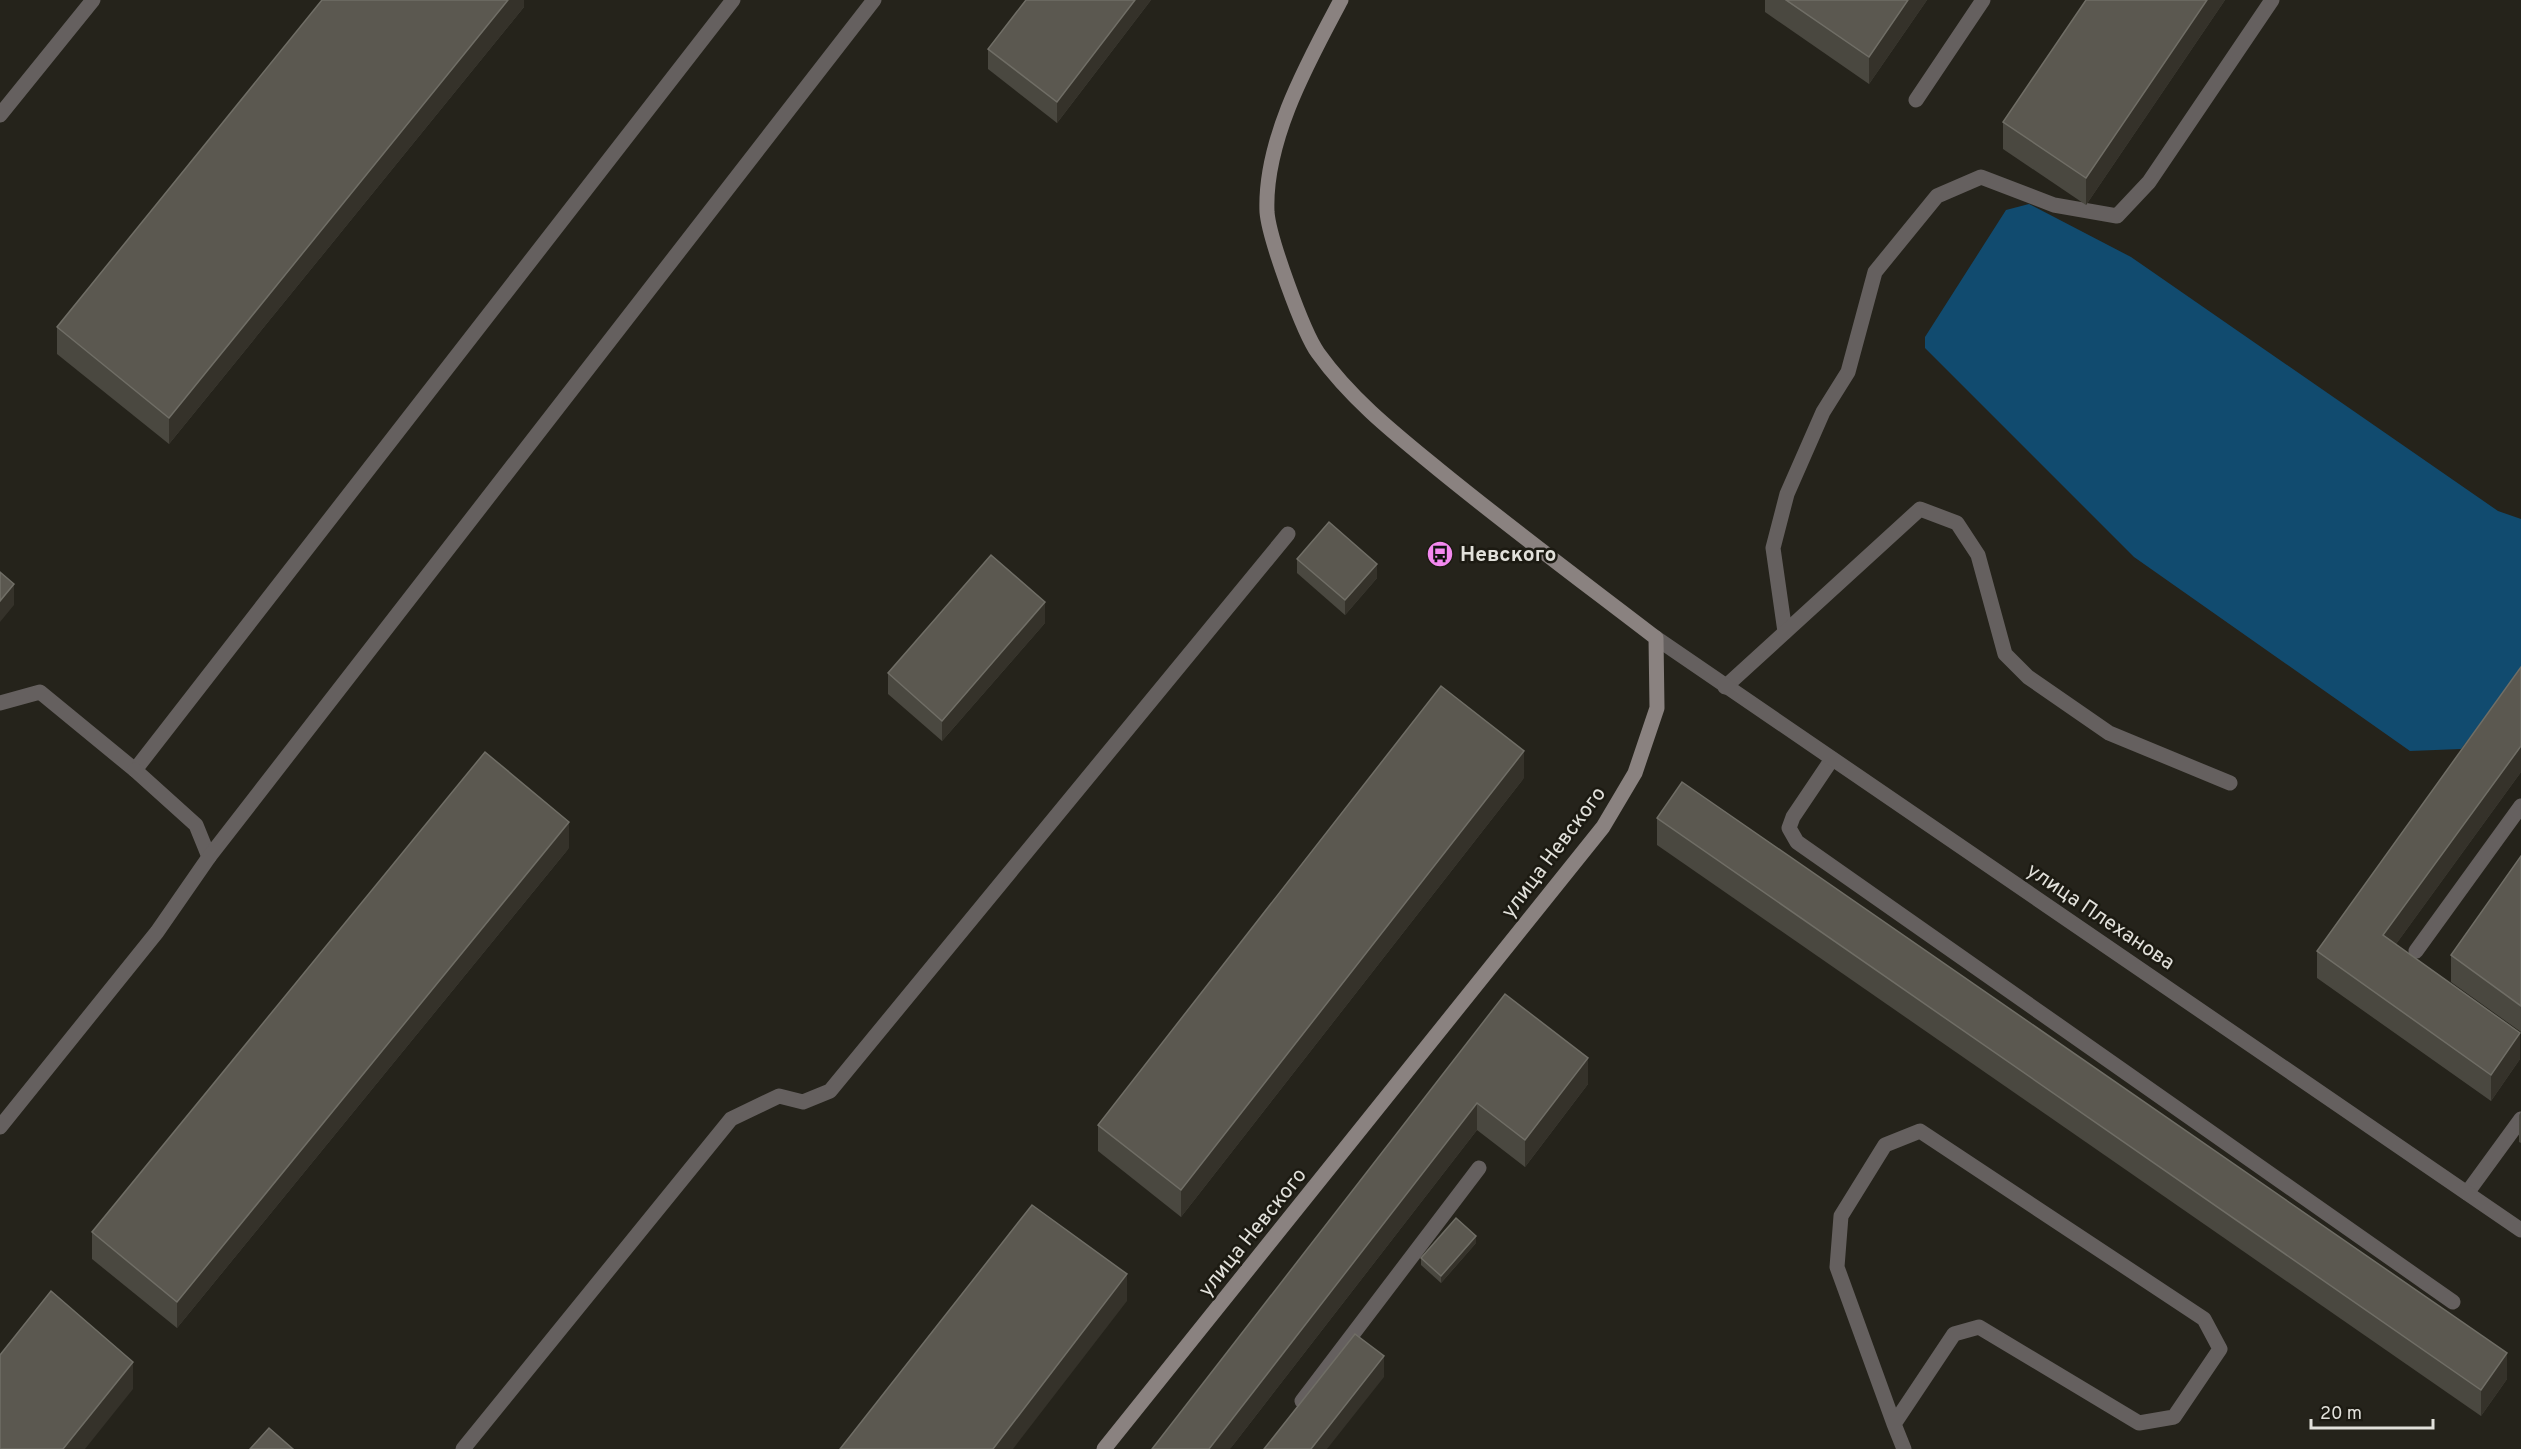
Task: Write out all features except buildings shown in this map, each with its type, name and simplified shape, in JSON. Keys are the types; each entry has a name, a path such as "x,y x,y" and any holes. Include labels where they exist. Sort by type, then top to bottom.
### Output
{"main road":[{"path":"1341,0 1302,73 1272,166 1267,213 1284,276 1316,351 1364,407 1486,509 1656,638"},
{"name":"улица Невского","path":"1104,1449 1603,827 1635,773 1657,708 1656,638"}],"street":[{"path":"0,115 93,0"},
{"path":"135,770 733,0"},
{"path":"0,1127 157,932 209,857 874,0"},
{"path":"1916,100 1983,0"},
{"path":"1785,632 1773,548 1787,494 1823,412 1848,372 1875,272 1910,225 1936,196 1981,177 2054,205 2117,216 2149,182 2272,0"},
{"path":"1725,687 1920,509 1957,523 1978,555 2005,654 2028,677 2109,733 2230,783"},
{"path":"463,1449 731,1119 779,1096 804,1102 830,1091 1288,534"},
{"name":"улица Плеханова","path":"1656,638 2521,1230"},
{"path":"0,703 40,692 135,770 196,825 209,857"},
{"path":"1832,759 1793,817 1789,828 1797,842 2453,1302"},
{"path":"2416,951 2521,806"},
{"path":"2467,1193 2521,1119"},
{"path":"1894,1424 1954,1334 1979,1327 2139,1423 2174,1417 2220,1350 2204,1319 1920,1131 1885,1145 1841,1216 1837,1267 1894,1424 1904,1449"},
{"path":"1294,1412 1479,1168"}],"water":[{"path":"2029,204 2131,257 2498,511 2521,519 2521,671 2461,749 2410,751 2134,557 1925,348 1925,337 2006,210"}],"place":[{"name":"Невского","path":"1440,554"}]}
